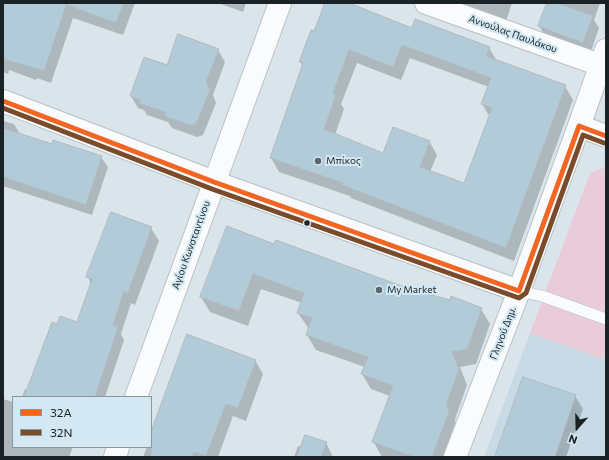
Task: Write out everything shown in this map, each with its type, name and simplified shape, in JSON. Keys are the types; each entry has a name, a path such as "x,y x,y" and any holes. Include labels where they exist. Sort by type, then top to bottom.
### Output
{"street":[{"name":"Αγίου Κωνσταντίνου","path":"136,396 280,3"},
{"name":"Αννούλας Παυλάκου","path":"426,3 603,58"},
{"name":"Γληνού Δημ.","path":"455,457 519,291 603,58"},
{"path":"3,101 214,182 519,291"},
{"path":"579,126 606,136"}],"lane":[{"path":"519,291 542,296 606,320"}],"shaded area":[{"path":"606,167 606,360 530,333 590,173"},
{"path":"530,333 606,360 606,457 484,457"}],"building":[{"path":"3,3 67,3 44,71 3,59"},
{"path":"68,3 124,3 116,23 67,5"},
{"path":"325,3 349,3 412,28 415,19 490,47 486,56 566,85 506,248 342,185 343,183 270,158 303,63 299,62 311,30 314,31","holes":["402,45 491,78 481,104 492,108 464,183 420,167 430,141 393,127 383,153 324,129 336,95 333,93 349,50 393,67"]},
{"path":"547,3 558,3 593,16 583,43 538,26"},
{"path":"178,34 219,49 206,82 210,90 196,124 189,125 164,116 165,112 139,103 140,100 130,96 144,57 167,65"},
{"path":"3,128 52,144 53,140 102,156 86,205 3,177"},
{"path":"111,212 152,227 128,293 124,291 113,325 118,327 95,396 24,396 52,322 57,324 60,316 77,322 92,279 86,277"},
{"path":"227,226 274,244 276,240 407,288 450,300 451,296 482,308 467,349 452,352 459,369 447,402 449,412 432,457 414,457 372,442 393,386 361,374 368,357 306,335 312,318 297,313 304,293 253,274 239,311 200,297"},
{"path":"187,334 256,360 238,408 226,404 206,456 194,452 192,457 151,457 152,429"},
{"path":"523,377 576,395 555,457 495,457"},
{"path":"305,435 327,442 321,457 297,457"}],"transit line":[{"name":"32Α","path":"3,101 214,182 519,291 579,126 606,136"},
{"name":"32Ν","path":"3,108 212,189 519,298 526,293 583,135 604,143"}],"place":[{"name":"Μπίκος","path":"318,161"},
{"name":"My Market","path":"379,290"}]}
